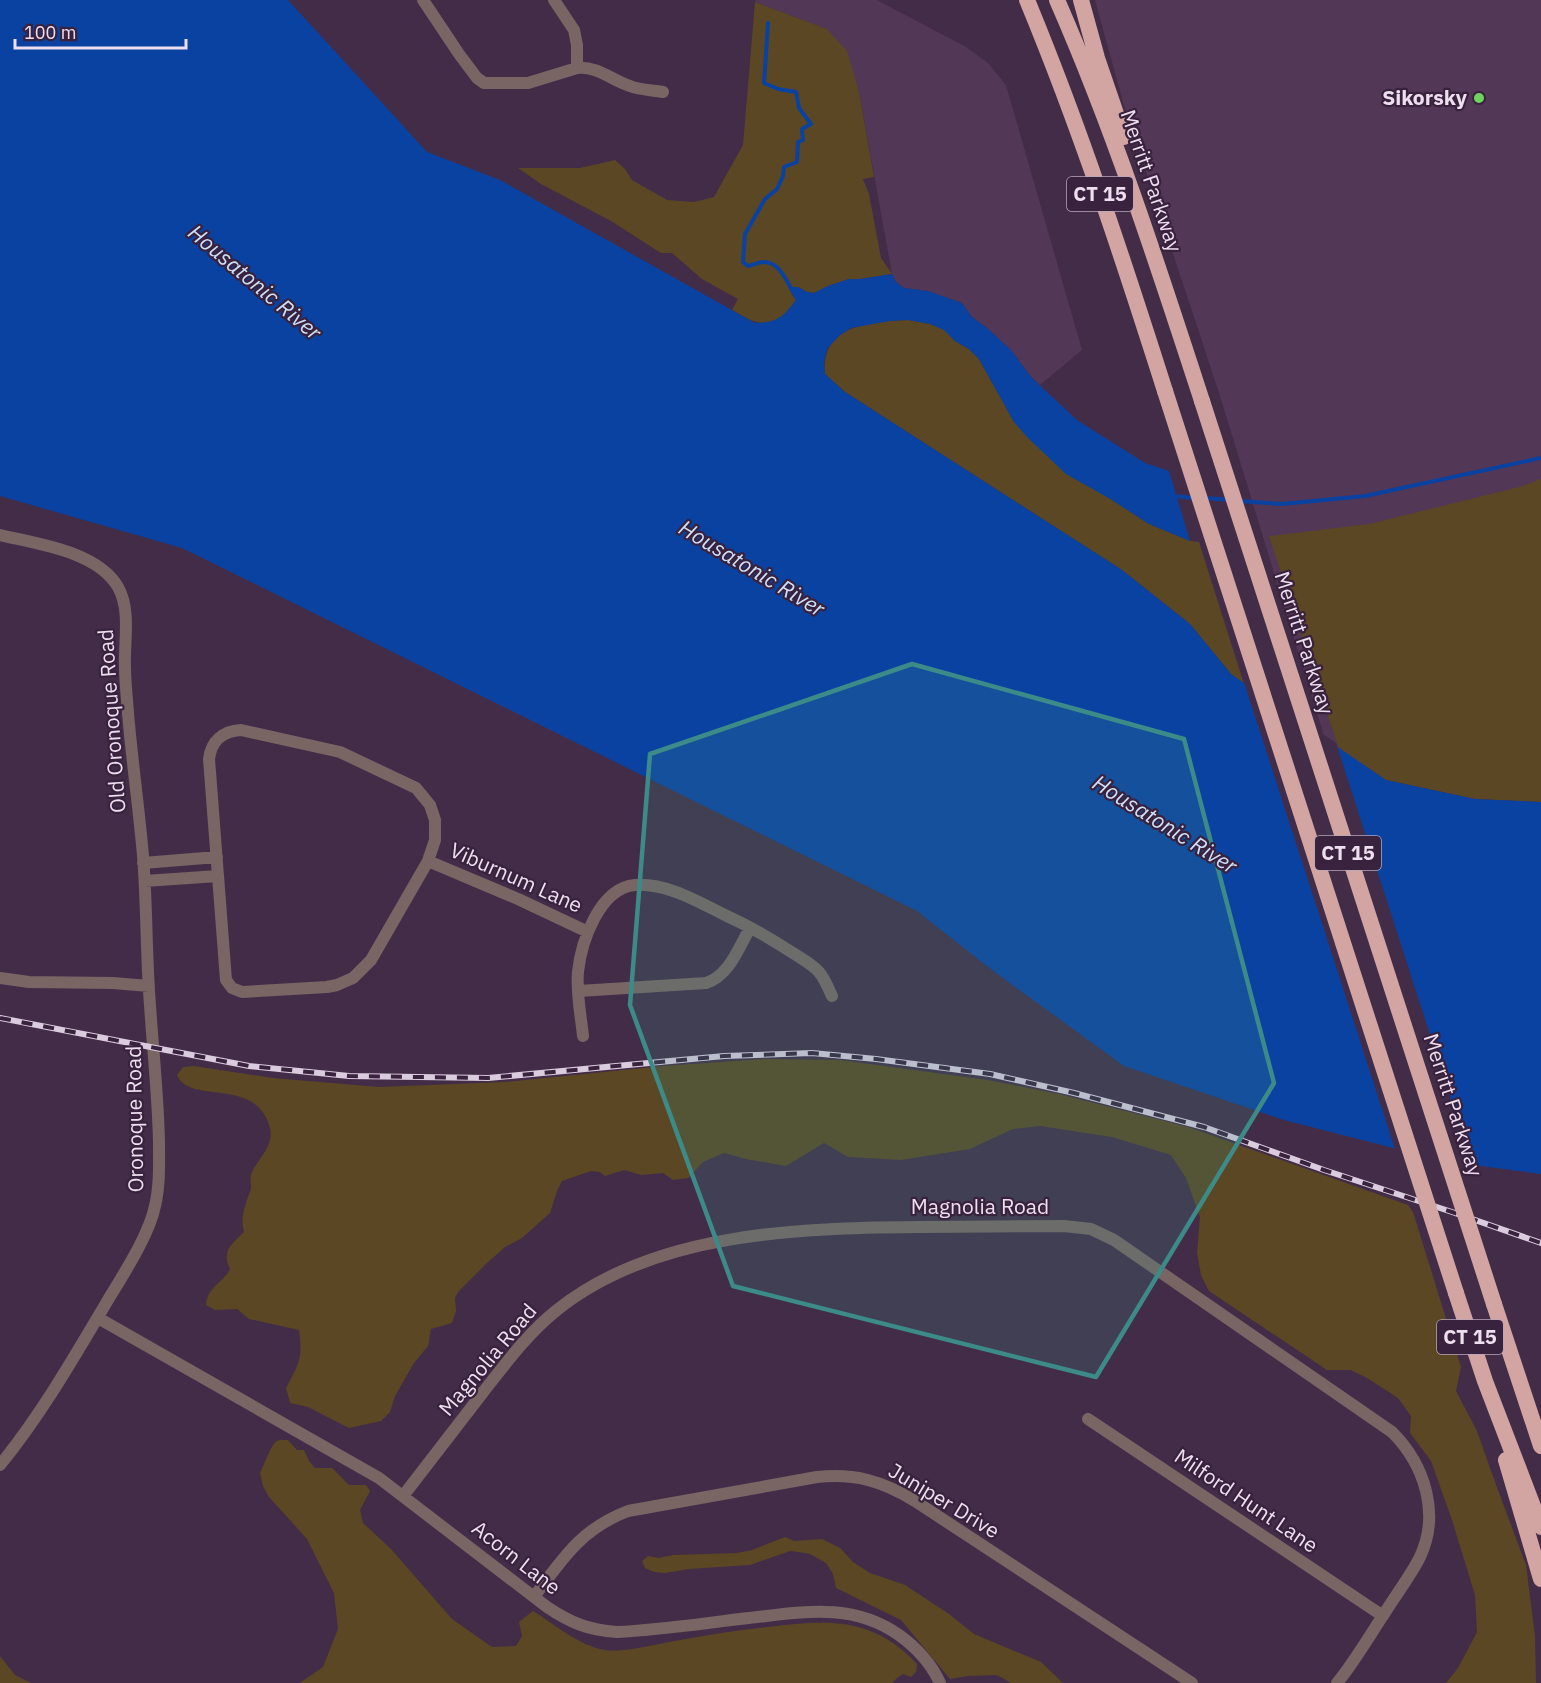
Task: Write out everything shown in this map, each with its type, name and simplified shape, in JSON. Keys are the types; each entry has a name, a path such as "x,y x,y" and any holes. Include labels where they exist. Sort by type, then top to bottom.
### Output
{"highway":[{"name":"CT 15","path":"1027,0 1056,71 1094,176 1485,1381 1541,1527"},
{"name":"Merritt Parkway","path":"1057,0 1085,64 1202,401 1541,1446"},
{"path":"1081,0 1097,58 1129,153 1133,172 1132,194"},
{"path":"1485,1381 1541,1579"}],"street":[{"path":"423,0 459,54 477,78 484,83 528,83 584,67 597,70 630,86 663,92"},
{"path":"554,0 574,30 577,45 577,68"},
{"name":"Old Oronoque Road","path":"0,535 64,551 82,558 105,571 120,590 124,608 128,706 145,881 149,986"},
{"path":"241,730 340,752 416,788 430,805 435,820 435,840 428,861 371,960 353,978 327,987 242,992 235,990 229,986 225,972 209,767 212,746 220,737 241,730"},
{"path":"143,863 217,857"},
{"name":"Viburnum Lane","path":"428,861 588,932"},
{"path":"145,881 219,876"},
{"path":"582,1036 578,972 588,932 599,911 611,897 632,885 679,892 775,941 814,966 822,975 832,996"},
{"path":"579,991 712,982 726,969 750,928"},
{"path":"0,978 50,983 149,986"},
{"name":"Oronoque Road","path":"0,1464 28,1427 98,1318 136,1251 155,1206 159,1172 158,1103 149,986"},
{"name":"Magnolia Road","path":"403,1496 539,1325 573,1298 629,1268 693,1248 754,1236 799,1231 842,1228 1078,1227 1091,1229 1114,1240 1392,1432 1406,1447 1423,1480 1428,1500 1429,1520 1418,1560 1383,1616"},
{"name":"Acorn Lane","path":"98,1318 367,1471 534,1597 573,1623 587,1628 617,1632 806,1612 838,1612 881,1624 905,1640 927,1661 940,1683"},
{"name":"Milford Hunt Lane","path":"1088,1419 1383,1616"},
{"name":"Juniper Drive","path":"534,1597 573,1547 612,1517 645,1507 817,1477 860,1478 887,1486 915,1501 1192,1683"},
{"path":"1337,1683 1383,1616"}],"highlighted area":[{"path":"912,664 1184,739 1274,1083 1096,1377 733,1286 630,1005 650,754"}],"shaded area":[{"path":"756,0 877,0 966,47 988,63 1006,85 1082,350 1040,385 1031,377 1011,350 972,317 962,303 928,291 904,288 896,282 892,274 859,92 827,29 755,2"},
{"path":"1095,0 1541,0 1541,802 1330,756 1220,396 1123,102"},
{"path":"755,2 827,29 847,51 859,92 874,177 863,179 869,194 881,258 892,274 849,279 814,293 798,287 791,293 796,300 787,312 777,320 764,323 751,320 732,310 738,299 702,279 672,253 661,253 611,221 541,184 518,168 580,168 615,160 632,180 667,200 694,202 714,197 743,145"},
{"path":"908,320 930,324 945,330 955,341 969,349 979,359 1014,422 1112,500 1149,524 1190,541 1199,542 1244,684 1231,674 1190,624 1122,570 845,392 825,374 826,357 831,345 840,335 864,325"},
{"path":"1541,479 1541,802 1475,799 1386,780 1339,749 1269,536 1369,524 1523,486"},
{"path":"765,1059 840,1060 988,1080 1059,1094 1188,1127 1408,1205 1413,1212 1461,1367 1456,1391 1477,1431 1526,1565 1535,1636 1536,1683 1446,1683 1458,1668 1477,1632 1475,1595 1431,1461 1410,1433 1411,1416 1398,1398 1367,1378 1351,1370 1327,1370 1209,1291 1201,1275 1197,1253 1200,1217 1186,1178 1171,1155 1112,1137 1040,1126 1013,1129 970,1149 901,1160 848,1157 824,1143 786,1166 724,1153 703,1162 688,1178 673,1180 663,1173 641,1175 624,1170 605,1176 600,1172 591,1171 562,1181 550,1213 522,1238 505,1247 458,1292 455,1298 456,1311 452,1323 431,1329 428,1346 414,1363 395,1396 390,1412 381,1421 349,1428 308,1407 290,1403 286,1388 299,1361 299,1330 249,1319 237,1309 215,1310 206,1305 212,1289 230,1269 227,1253 244,1232 243,1216 251,1189 251,1175 266,1150 271,1134 263,1112 251,1102 238,1096 195,1089 184,1084 177,1075 183,1067 194,1066 273,1078 379,1087 505,1082 663,1066"},
{"path":"288,1440 297,1450 304,1450 315,1468 332,1468 349,1485 366,1485 370,1491 360,1510 363,1523 391,1549 452,1619 492,1647 516,1646 522,1636 519,1622 533,1611 577,1640 595,1648 611,1651 743,1630 830,1623 866,1629 883,1637 900,1648 917,1664 916,1672 911,1677 903,1674 892,1683 300,1683 323,1667 338,1629 334,1593 307,1539 269,1497 263,1486 260,1473 270,1450 277,1441"},
{"path":"785,1537 794,1541 822,1539 840,1548 853,1562 870,1573 905,1585 949,1614 974,1634 1041,1662 1063,1683 1011,1683 997,1675 950,1679 901,1620 836,1588 833,1574 826,1563 810,1554 790,1551 750,1565 665,1573 645,1568 642,1561 648,1556 659,1558 673,1555 737,1553 752,1550"},
{"path":"0,1656 15,1675 31,1683 0,1683"}],"water":[{"name":"Housatonic River","path":"0,0 288,0 427,152 500,180 755,323 769,322 779,318 787,311 796,300 788,287 798,287 814,293 849,279 892,274 896,282 904,288 928,291 962,303 972,317 1011,350 1031,377 1077,420 1145,463 1169,471 1190,541 1149,524 1066,474 1014,422 979,359 944,330 930,324 908,320 851,328 839,336 827,349 824,363 825,374 845,392 1122,570 1190,624 1231,674 1386,780 1475,799 1541,802 1541,1174 1444,1161 1284,1120 1124,1066 992,970 917,911 182,548 0,496"}],"pier":[{"path":"1243,679 1336,743 1473,1168 1443,1164 1396,1152"}],"waterway":[{"path":"768,23 764,83 778,89 796,92 799,108 811,124 802,129 803,140 798,142 797,162 784,167 777,189 765,199 745,234 743,262 748,266 763,262 773,264 781,271 792,290"},
{"path":"1240,501 1282,504 1365,496 1541,458"},
{"path":"1174,496 1194,498"},
{"path":"1204,498 1230,500"}],"railway":[{"path":"0,1018 249,1066 349,1076 488,1078 724,1056 812,1053 990,1074 1204,1127 1541,1243"}],"place":[{"name":"Sikorsky","path":"1479,98"}]}
